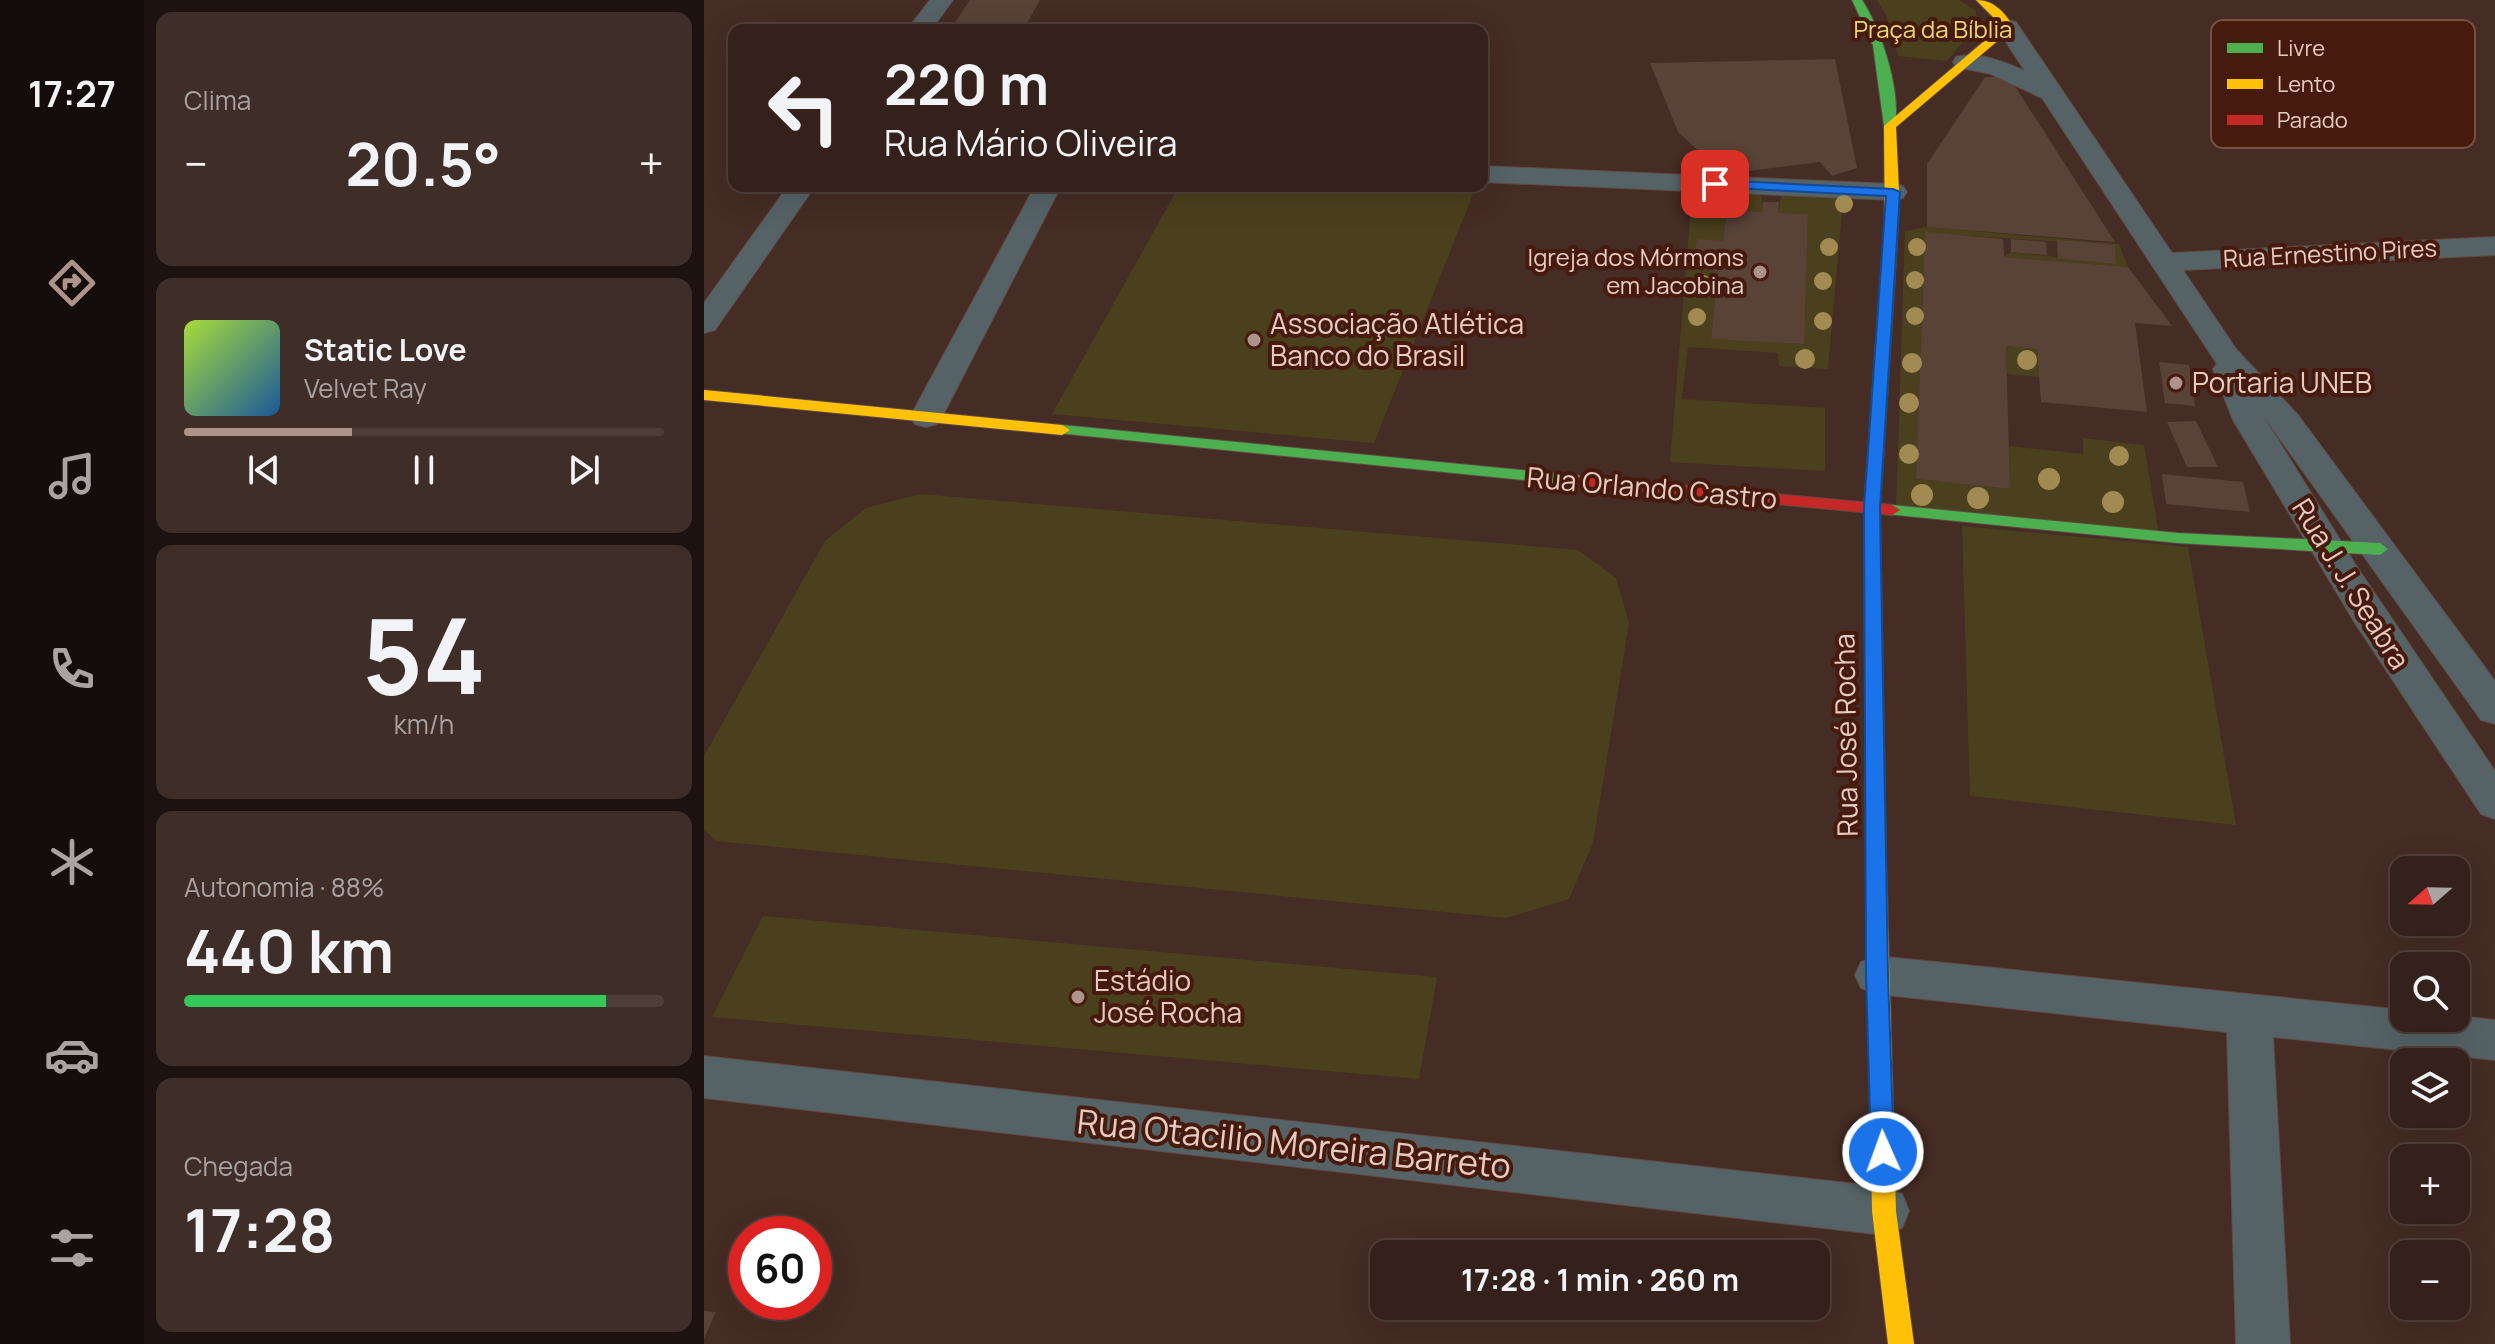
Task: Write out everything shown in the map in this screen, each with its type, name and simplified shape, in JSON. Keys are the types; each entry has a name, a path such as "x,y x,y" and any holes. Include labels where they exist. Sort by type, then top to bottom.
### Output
{"street":[{"path":"924,24 942,0"},
{"name":"Rua José Rocha","path":"1857,0 1865,9 1883,63 1893,192 1872,508 1877,975 1884,1211 1901,1344"},
{"path":"1890,126 2008,27 1989,2"},
{"name":"Rua J. J. Seabra","path":"2008,27 2056,95 2225,355 2287,422 2491,698"},
{"path":"1965,62 1998,68 2056,95"},
{"path":"1488,174 1893,192"},
{"path":"704,324 798,192"},
{"path":"926,417 1045,192"},
{"name":"Rua Ernestino Pires","path":"2165,262 2495,246"},
{"name":"Rua J. J. Seabra","path":"2225,355 2240,401 2326,548 2495,803"},
{"name":"Rua Orlando Castro","path":"704,395 1371,463 2326,548 2380,549"},
{"path":"2423,698 2491,698"},
{"path":"1877,975 2495,1040"},
{"path":"2249,1016 2263,1344"},
{"name":"Rua Otacilio Moreira Barreto","path":"704,1077 1884,1211"}],"green space":[{"name":"Praça da Bíblia","path":"1877,0 1959,0 1976,11 1976,26 1947,61 1898,56 1886,15"},
{"path":"1693,183 1757,186 1763,202 1762,212 1727,210 1723,241 1693,270 1718,271 1711,338 1803,344 1808,215 1778,213 1783,187 1844,190 1828,369 1779,366 1778,353 1688,347 1682,399 1825,408 1825,471 1670,462"},
{"name":"Associação Atlética Banco do Brasil","path":"1176,192 1474,192 1374,443 1052,414"},
{"path":"1927,227 2119,244 2128,267 2004,257 2011,252 2116,264 2114,245 1925,233 1916,479 2010,489 2009,446 2083,454 2083,438 2144,445 2159,534 1896,510 1905,231"},
{"path":"2006,346 2037,349 2039,377 2007,374"},
{"path":"920,494 1578,550 1616,578 1629,623 1593,843 1569,899 1507,918 716,841 704,829 704,756 825,541 866,508"},
{"path":"1962,526 2188,547 2236,825 1970,796"},
{"name":"Estádio José Rocha","path":"763,916 1437,977 1419,1079 712,1017"}],"building":[{"path":"970,0 1040,0 1026,24 954,24"},
{"path":"1835,59 1857,168 1832,176 1820,162 1732,173 1725,156 1705,157 1678,132 1650,63"},
{"path":"1985,77 2009,77 2115,242 1927,227 1927,164"},
{"path":"1763,202 1779,202 1778,213 1808,214 1804,344 1711,339 1718,271 1693,270 1697,239 1723,241 1727,209 1762,212"},
{"path":"1925,232 2003,239 2004,257 2128,267 2172,326 2135,323 2147,412 2041,402 2037,349 2006,346 2010,489 1916,479"},
{"path":"2011,239 2046,242 2047,255 2011,252"},
{"path":"2057,240 2115,245 2116,264 2058,258"},
{"path":"2159,362 2189,365 2195,406 2165,403"},
{"path":"2196,421 2218,467 2187,467 2167,422"},
{"path":"2162,474 2243,482 2250,512 2166,504"},
{"path":"704,1311 716,1312 704,1339"}],"traffic: fast":[{"path":"1857,0 1878,45 1890,126"},
{"path":"1876,856 1872,508 1890,244"},
{"path":"1062,430 1582,481"},
{"path":"1892,510 2178,538 2380,549"}],"traffic: slow":[{"path":"1890,244 1893,192 1890,126 2008,27 2002,17 1981,0"},
{"path":"704,395 1062,430"},
{"path":"1876,856 1884,1211 1901,1344"}],"traffic: jam":[{"path":"1582,481 1892,510"}],"place":[{"name":"Igreja dos Mórmons em Jacobina","path":"1760,272"},
{"name":"Associação Atlética Banco do Brasil","path":"1254,340"},
{"name":"Portaria UNEB","path":"2176,383"},
{"name":"Estádio José Rocha","path":"1078,997"}],"route":[{"path":"1715,184 1893,192 1872,508 1877,975 1883,1152"}]}
